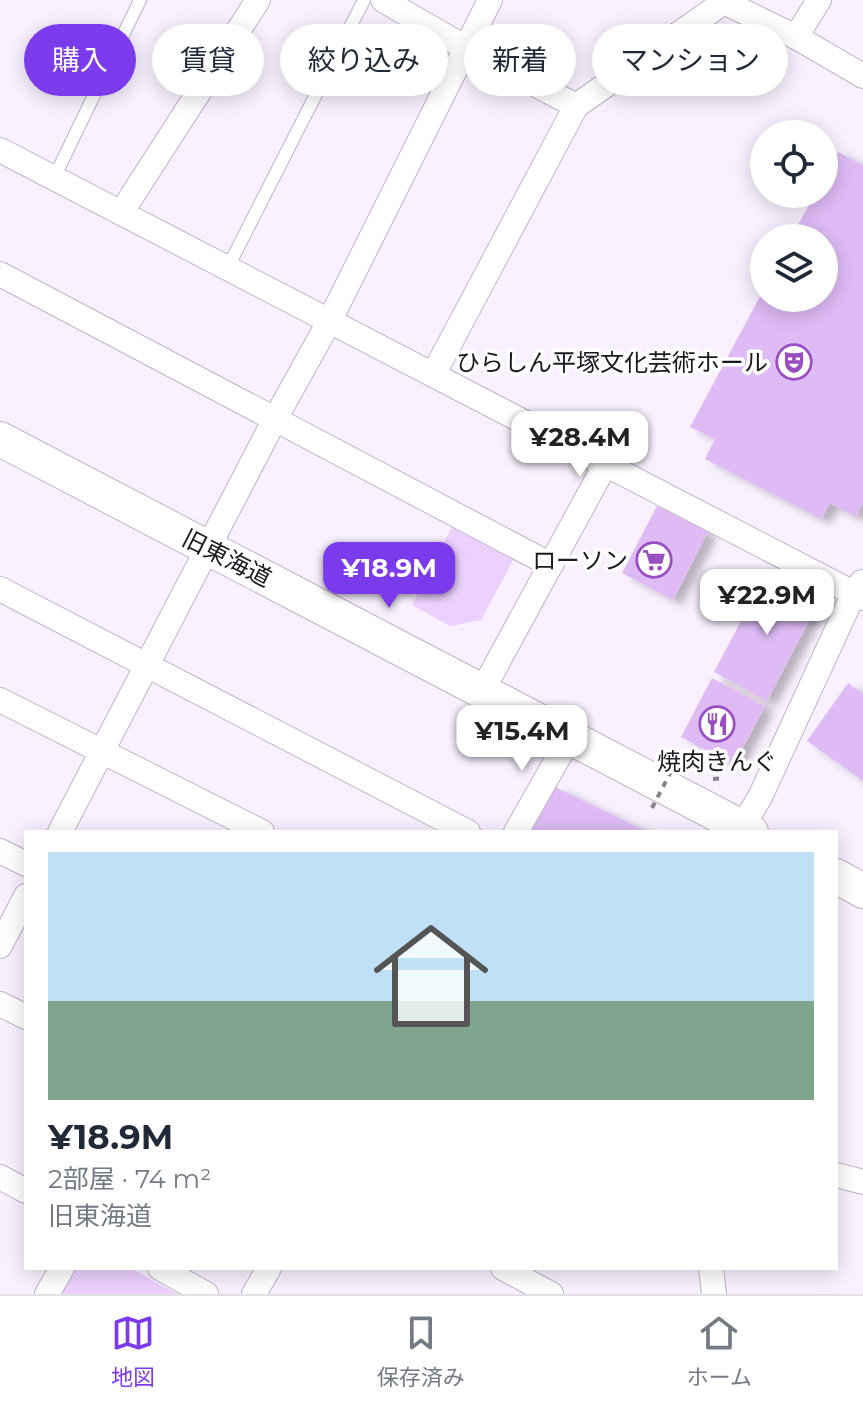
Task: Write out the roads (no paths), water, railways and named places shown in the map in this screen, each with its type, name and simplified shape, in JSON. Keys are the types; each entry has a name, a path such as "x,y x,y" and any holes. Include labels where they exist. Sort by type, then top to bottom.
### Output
{"street":[{"path":"121,213 258,0"},
{"path":"383,0 464,47"},
{"path":"478,24 490,0"},
{"path":"796,37 819,0"},
{"path":"433,375 576,106 723,1 796,37 863,76"},
{"path":"61,830 275,419 329,322 464,52"},
{"path":"557,96 576,106"},
{"path":"0,150 605,465 860,590 745,830"},
{"path":"0,274 551,565"},
{"name":"旧東海道","path":"0,439 745,830"},
{"path":"482,691 605,465"},
{"path":"0,589 464,830"},
{"path":"0,700 258,830"},
{"path":"517,830 570,737"},
{"path":"0,851 24,863"},
{"path":"838,877 863,891"},
{"path":"0,946 24,900"},
{"path":"0,1004 24,1016"},
{"path":"838,1176 863,1182"},
{"path":"0,1177 24,1189"},
{"path":"47,1294 61,1270"},
{"path":"164,1270 206,1294"},
{"path":"254,1294 268,1270"},
{"path":"507,1270 551,1294"},
{"path":"711,1270 714,1294"}],"lane":[{"path":"54,178 140,0"},
{"path":"227,269 364,0"}],"place":[{"name":"ひらしん平塚文化芸術ホール","path":"794,362"},
{"name":"ローソン","path":"654,560"},
{"name":"焼肉きんぐ","path":"717,724"}]}
